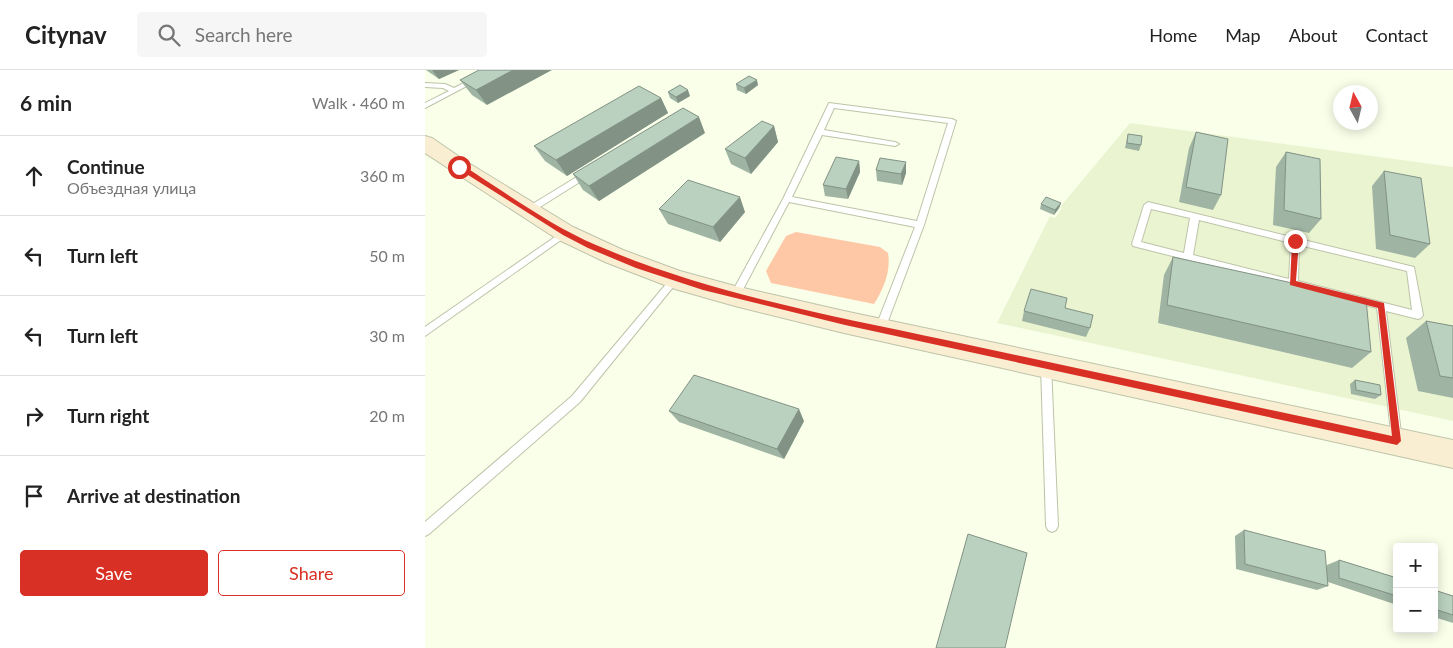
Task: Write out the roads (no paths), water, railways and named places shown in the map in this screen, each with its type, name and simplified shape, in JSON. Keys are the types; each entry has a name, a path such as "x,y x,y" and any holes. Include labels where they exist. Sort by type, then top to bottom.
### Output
{"main road":[{"path":"426,145 565,233 614,256 675,279 735,296 880,329 1453,454"}],"lane":[{"path":"425,106 494,70"},
{"path":"425,85 445,86 454,91"},
{"path":"735,296 787,199 832,105 951,121 920,224 880,329"},
{"path":"820,132 895,144"},
{"path":"529,210 595,168"},
{"path":"787,199 920,224"},
{"path":"1148,205 1195,216 1411,269 1418,315 1136,244 1148,205"},
{"path":"1188,257 1195,216"},
{"path":"425,332 565,233"},
{"path":"1293,283 1295,241"},
{"path":"425,530 576,399 675,279"},
{"path":"1381,306 1397,441"},
{"path":"1046,365 1052,526"}]}
